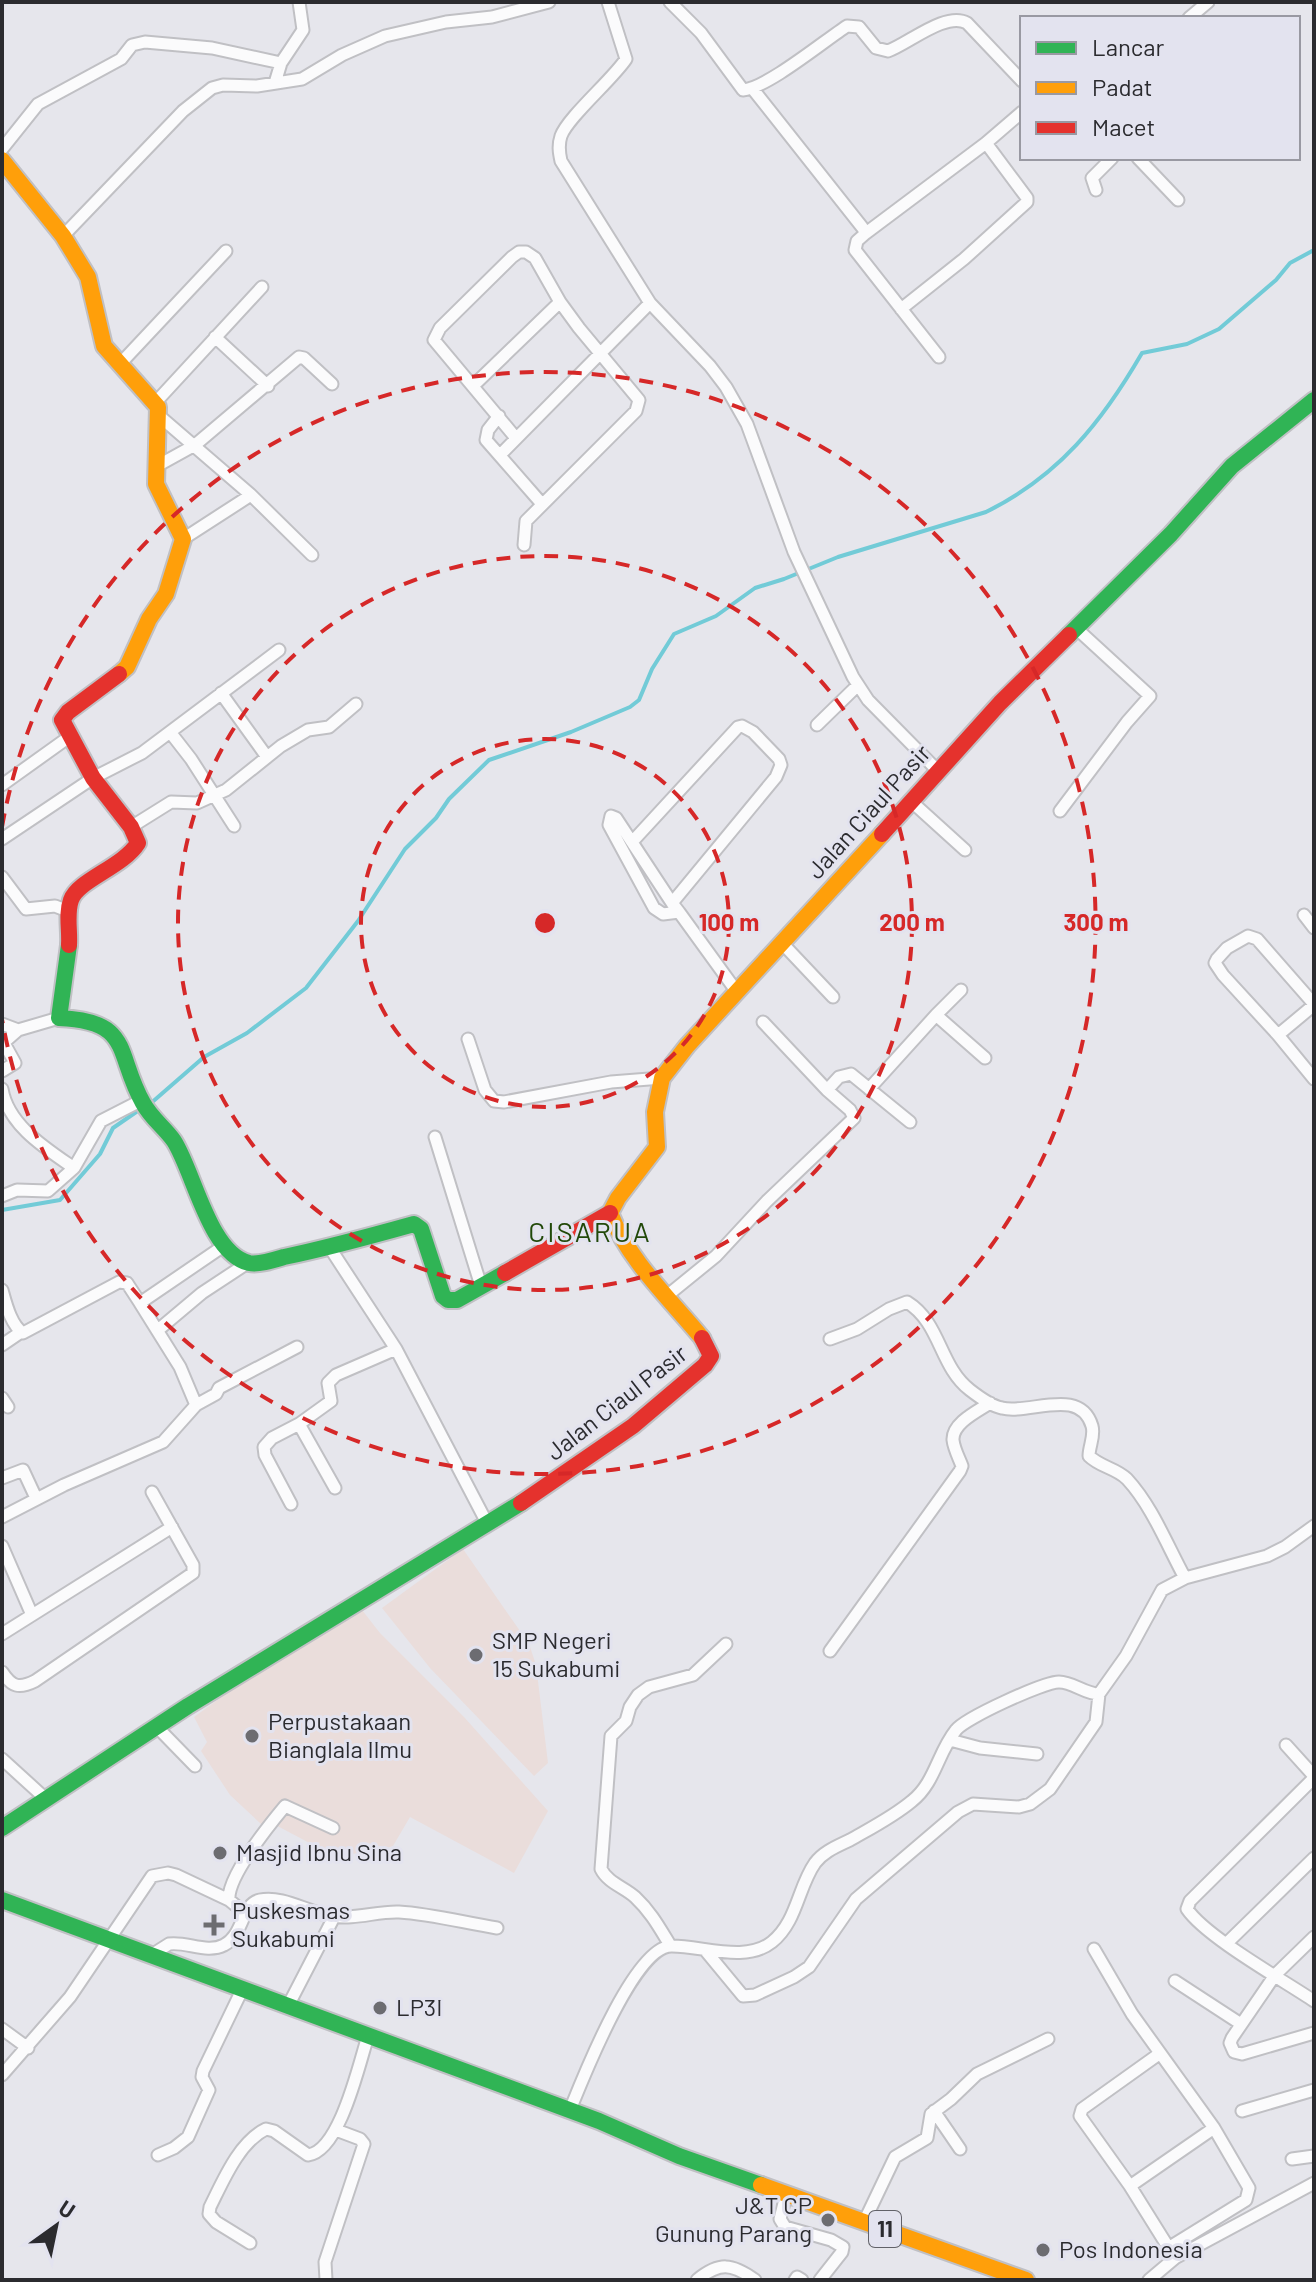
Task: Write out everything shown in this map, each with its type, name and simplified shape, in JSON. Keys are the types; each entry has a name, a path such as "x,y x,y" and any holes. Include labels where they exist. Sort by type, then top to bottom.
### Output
{"main road":[{"path":"2,160 63,236 88,277 104,346 156,408 156,484 183,539 166,594 149,619 127,667 65,715 62,722 93,778 138,840 135,851 75,892 68,911 69,941 60,985 59,1018 89,1019 114,1035 126,1054 142,1100 176,1146 196,1193 225,1245 234,1258 246,1264 330,1248 414,1224 421,1229 444,1299 457,1300 610,1213"},
{"name":"Jalan Ciaul Pasir","path":"2,1828 188,1706 539,1492 621,1434 705,1365 711,1356 707,1344 637,1259 610,1213 657,1147 655,1112 662,1078 687,1046 1000,703 1171,534 1232,466 1314,400"},
{"path":"2,1900 570,2110"},
{"name":"11","path":"570,2110 744,2180 1026,2280"}],"street":[{"path":"275,83 281,63 303,30 299,2"},
{"path":"63,236 183,111 204,94 223,85 302,79 342,55 385,36 446,22 492,17 549,2"},
{"path":"608,2 626,59 617,73 565,128 559,148 566,171 650,303 710,366 737,405 747,424 794,552 837,648 858,685 868,700 939,772"},
{"path":"670,2 701,33 743,90 752,88 847,26 859,27 876,48 888,51 954,20 961,20 974,30 1020,79"},
{"path":"1191,16 1208,2"},
{"path":"2,149 38,104 121,59 132,45 145,42 212,48 281,63"},
{"path":"752,88 866,233"},
{"path":"939,357 855,250 857,241 1020,114"},
{"path":"901,309 964,259 1027,202 986,143"},
{"path":"1096,190 1092,178 1110,160"},
{"path":"1140,160 1178,200"},
{"path":"119,365 226,251"},
{"path":"516,438 474,385 435,344 435,336 519,252 531,254 560,302 600,354 639,397 636,411 526,521 524,545"},
{"path":"262,287 215,337 156,408 312,555"},
{"path":"474,385 560,302"},
{"path":"500,455 650,303"},
{"path":"215,337 268,386"},
{"path":"157,466 195,445 299,357 332,384"},
{"path":"499,416 486,437 542,504"},
{"path":"183,539 251,495"},
{"path":"1060,811 1150,696 1077,629"},
{"path":"2,839 93,778 142,753 279,650"},
{"path":"817,725 858,685"},
{"path":"221,693 267,757"},
{"path":"131,827 171,802 197,803 214,796 308,730 329,727 356,704"},
{"path":"632,842 738,727 753,732 779,759 781,765 776,777 675,907 663,914 654,908 609,825 611,816 616,818 675,907 737,992"},
{"path":"170,732 234,826"},
{"path":"2,785 69,737"},
{"path":"912,802 965,850"},
{"path":"2,877 26,909 55,906 68,911"},
{"path":"1304,915 1314,928"},
{"path":"1278,1035 1314,1005 1257,939 1248,936 1227,948 1215,963 1314,1079"},
{"path":"782,943 833,997"},
{"path":"869,1089 961,990"},
{"path":"936,1015 985,1058"},
{"path":"2,1071 15,1063 3,1043 18,1030 59,1018"},
{"path":"668,1295 716,1256 767,1201 853,1121 850,1110 763,1022"},
{"path":"2,1024 18,1030"},
{"path":"468,1039 485,1090 494,1101 504,1102 611,1082 662,1078"},
{"path":"827,1090 847,1073 910,1122"},
{"path":"2,1089 6,1105 19,1125 74,1168"},
{"path":"2,1196 17,1190 48,1191 74,1168 101,1121 142,1100"},
{"path":"435,1137 481,1286"},
{"path":"140,1303 225,1245"},
{"path":"330,1248 396,1349 487,1523"},
{"path":"158,1330 202,1293 246,1264"},
{"path":"2,1345 21,1332 29,1331 119,1282 127,1283 180,1367 196,1405"},
{"path":"2,1290 13,1321 21,1332"},
{"path":"830,1339 857,1329 907,1302 932,1325 949,1368 969,1390 1003,1409 1059,1403 1083,1413 1089,1419 1093,1433 1089,1456 1115,1470 1129,1482 1148,1509 1185,1578"},
{"path":"2,1517 36,1498 163,1442 196,1405 216,1394 219,1388 297,1347"},
{"path":"291,1504 265,1455 264,1447 272,1438 299,1424 331,1401 327,1386 336,1375 396,1349"},
{"path":"830,1651 960,1471 962,1466 953,1438 959,1426 990,1403"},
{"path":"299,1424 335,1488"},
{"path":"2,1478 23,1470 36,1498"},
{"path":"2,1672 15,1686 35,1681 190,1576 193,1565 152,1492"},
{"path":"705,1950 743,1996 755,1995 802,1973 856,1899 958,1812 973,1804 1019,1807 1030,1804 1050,1789 1096,1722 1099,1694 1126,1656 1162,1590 1185,1578 1267,1556 1314,1526"},
{"path":"2,1634 172,1527"},
{"path":"2,1546 32,1615"},
{"path":"670,1945 651,1913 627,1890 607,1880 601,1869 611,1736 626,1721 638,1695 649,1687 693,1675 726,1644"},
{"path":"570,2110 593,2054 631,1983 649,1957 670,1945 705,1950 752,1951 771,1943 787,1926 809,1875 820,1858 915,1799 961,1724 1052,1683 1065,1682 1099,1694"},
{"path":"157,1727 195,1766"},
{"path":"950,1740 980,1748 1037,1754"},
{"path":"1286,1745 1314,1777 1190,1901 1187,1909 1195,1919 1227,1943 1314,2001"},
{"path":"2,1759 47,1800"},
{"path":"229,1900 234,1879 285,1806 333,1828"},
{"path":"1227,1943 1314,1858"},
{"path":"2,2075 70,1997 147,1881 160,1873 176,1875 229,1900 245,1913"},
{"path":"150,1957 163,1946 176,1942 220,1947 232,1939 253,1902 274,1899 334,1917 403,1912 497,1928"},
{"path":"289,2004 334,1917"},
{"path":"1314,1937 1275,1975 1230,2043 1237,2054 1314,2033"},
{"path":"1094,1949 1159,2054 1214,2128 1249,2188 1249,2197 1172,2253 1149,2280"},
{"path":"1175,1981 1241,2024"},
{"path":"158,2155 181,2144 188,2137 208,2094 203,2071 242,1990"},
{"path":"2,2029 28,2048"},
{"path":"250,2243 216,2222 209,2214 212,2202 243,2151 257,2134 266,2129 274,2131 303,2153 313,2155 325,2146 336,2130 368,2036"},
{"path":"864,2222 892,2161 925,2140 929,2117 934,2111 977,2074 1048,2039"},
{"path":"1159,2054 1080,2112 1082,2121 1130,2186 1172,2253"},
{"path":"1242,2111 1314,2090"},
{"path":"934,2111 960,2149"},
{"path":"1130,2186 1214,2128"},
{"path":"326,2280 325,2262 364,2144 360,2139 336,2130"},
{"path":"1292,2159 1314,2156"},
{"path":"1172,2253 1314,2183"},
{"path":"786,2195 780,2219 785,2227 831,2240 843,2247 820,2280"},
{"path":"697,2280 709,2270 722,2266 755,2280"},
{"path":"795,2280 797,2277 802,2280"}],"shaded area":[{"name":"SMP Negeri 15 Sukabumi","path":"463,1549 529,1644 536,1665 548,1763 534,1776 430,1668 382,1608"},
{"path":"362,1610 380,1633 464,1717 548,1811 514,1873 410,1817 393,1846 334,1856 268,1821 265,1825 261,1824 230,1795 201,1751 207,1742 194,1717 238,1685"}],"waterway":[{"path":"150,1104 204,1057 247,1033 306,988 358,921 405,849 489,760 571,732 630,707 639,700 652,669 674,634 716,616 755,588 838,557 986,512 1012,498 1036,482 1076,445 1111,402 1142,353 1187,344 1219,329 1276,280 1290,263 1314,250"},
{"path":"2,1210 60,1200 100,1154 113,1128 142,1108"}],"traffic: fast":[{"path":"1069,635 1171,534 1232,466 1314,400"},
{"path":"69,945 59,1018 83,1020 111,1033 124,1055 143,1103 174,1141 213,1228 235,1256 249,1263 262,1263 414,1224 421,1229 443,1296 448,1300 457,1300 505,1273"},
{"path":"2,1828 188,1706 521,1503"},
{"path":"2,1900 599,2121 679,2156 761,2185"}],"traffic: slow":[{"path":"2,160 63,236 88,277 104,346 158,407 156,484 183,539 166,594 149,619 127,667 119,674"},
{"path":"702,1338 639,1263 610,1213 657,1147 655,1112 662,1078 687,1046 882,834"},
{"path":"761,2185 1026,2280"}],"traffic: jam":[{"path":"882,834 1000,703 1069,635"},
{"path":"69,945 69,911 75,893 131,852 138,843 131,827 93,778 62,720 68,712 119,674"},
{"path":"505,1273 610,1213"},
{"path":"521,1503 633,1426 705,1365 711,1356 702,1338"}],"place":[{"name":"SMP Negeri 15 Sukabumi","path":"476,1655"},
{"name":"Perpustakaan Bianglala Ilmu","path":"252,1736"},
{"name":"Masjid Ibnu Sina","path":"220,1853"},
{"name":"Puskesmas Sukabumi","path":"214,1925"},
{"name":"LP3I","path":"380,2008"},
{"name":"J&T CP Gunung Parang","path":"828,2220"},
{"name":"Pos Indonesia","path":"1043,2250"}],"district":[{"name":"CISARUA","path":"590,1232"}]}
